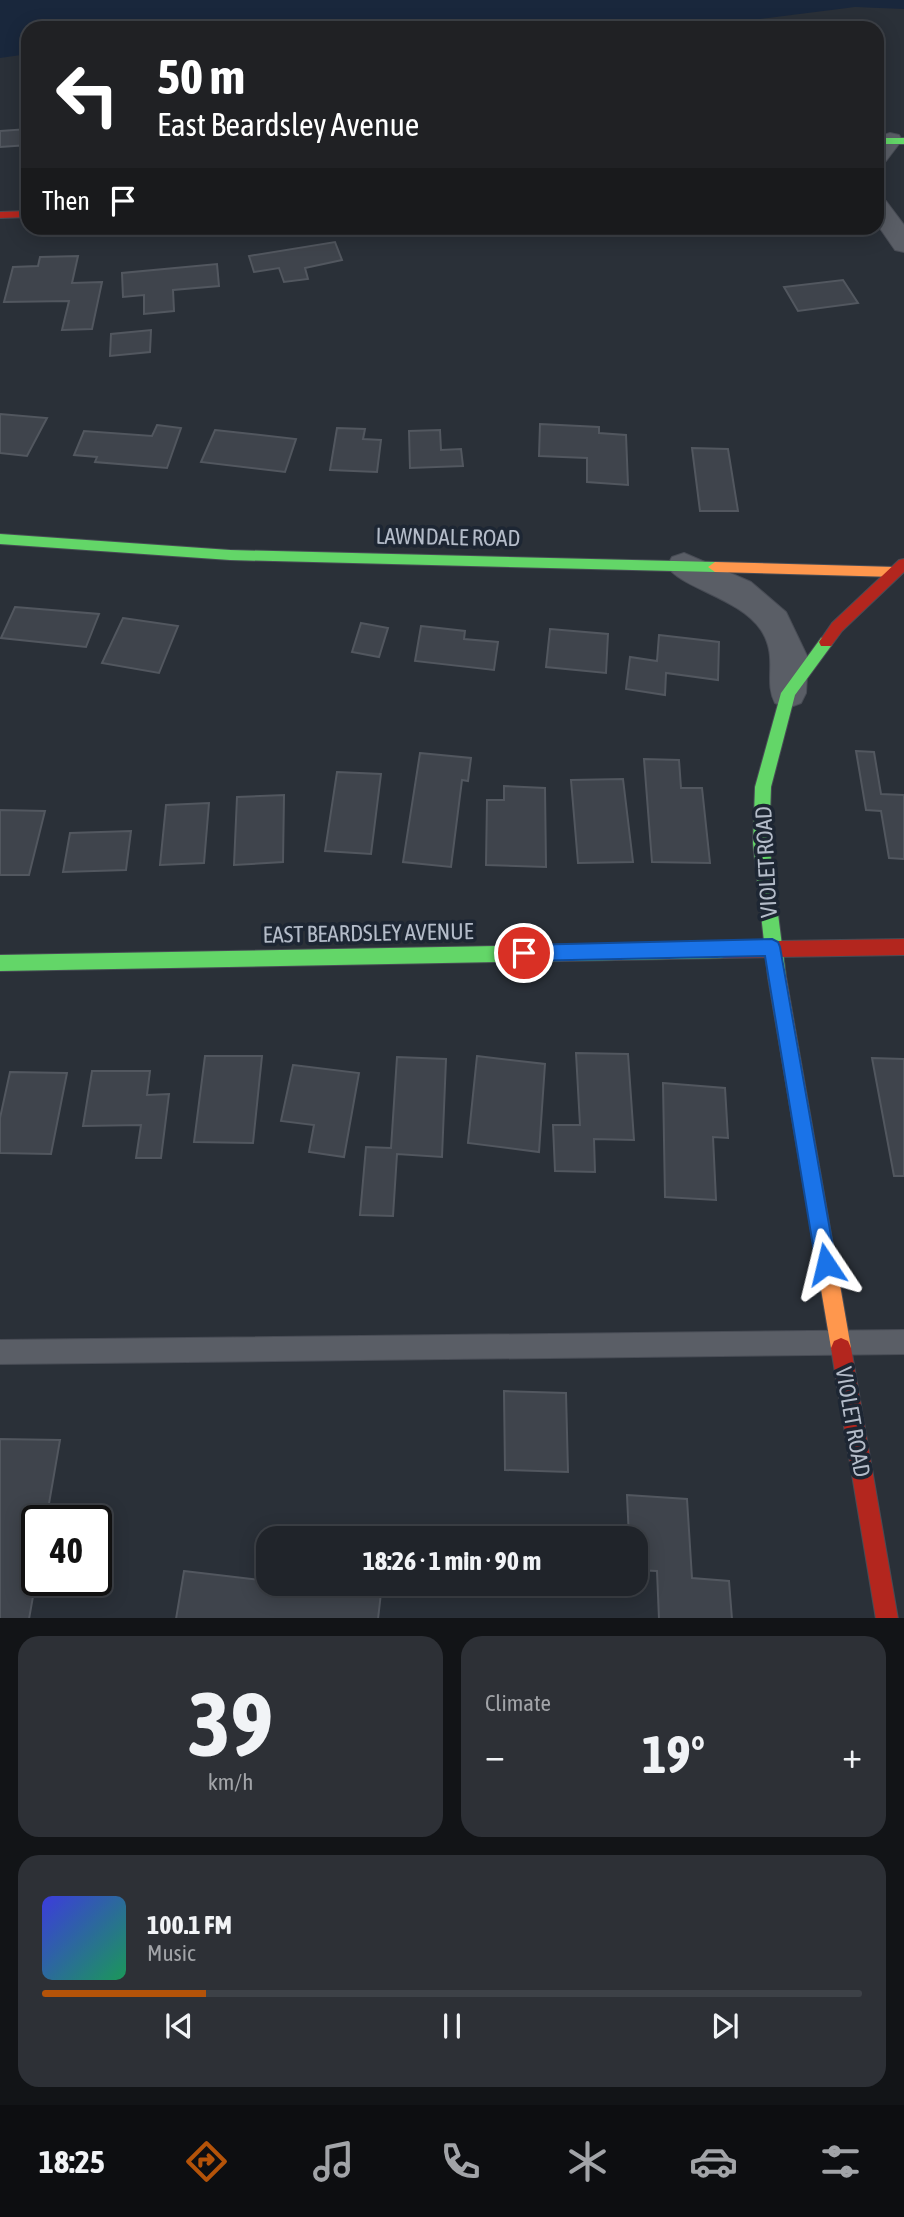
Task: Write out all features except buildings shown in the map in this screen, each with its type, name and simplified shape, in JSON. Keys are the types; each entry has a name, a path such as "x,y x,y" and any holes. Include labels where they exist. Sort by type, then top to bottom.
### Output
{"street":[{"path":"0,215 21,214"},
{"path":"884,216 904,244"},
{"name":"LAWNDALE ROAD","path":"0,539 230,555 684,566 900,568"},
{"path":"684,566 739,591 774,621 790,659 788,693"},
{"name":"VIOLET ROAD","path":"887,1618 772,947 761,843 763,788 788,693 837,627 900,568"},
{"name":"EAST BEARDSLEY AVENUE","path":"0,963 772,947 904,947"}],"lane":[{"path":"0,1352 904,1342"}],"water":[{"path":"0,0 904,0 904,9 855,7 743,21 21,21 21,55 0,58"}],"traffic: fast":[{"path":"884,141 904,141"},
{"path":"0,539 230,555 715,567"},
{"path":"777,977 761,843 763,787 788,693 826,642"},
{"path":"0,963 724,950"}],"traffic: slow":[{"path":"715,567 895,572"},
{"path":"777,977 841,1348"}],"traffic: jam":[{"path":"0,215 21,214"},
{"path":"826,642 837,627 904,564"},
{"path":"724,950 904,947"},
{"path":"841,1348 887,1618"}],"route":[{"path":"524,953 772,947 826,1264"}]}
